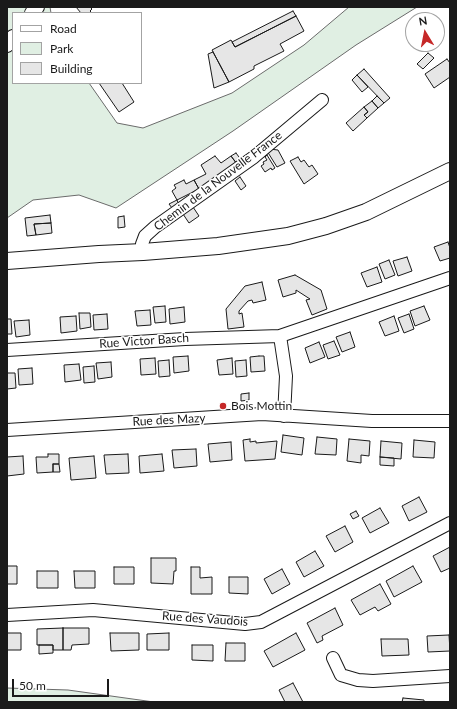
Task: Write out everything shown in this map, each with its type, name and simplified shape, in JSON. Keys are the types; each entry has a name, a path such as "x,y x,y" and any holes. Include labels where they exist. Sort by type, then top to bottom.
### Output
{"main road":[{"path":"7,262 234,244 288,236 326,226 366,212 450,171"}],"street":[{"name":"Chemin de la Nouvelle France","path":"143,252 142,244 146,236 155,227 254,157 322,100"},
{"name":"Rue Victor Basch","path":"7,350 184,339 280,336 450,278"},
{"path":"280,336 286,376 284,416"},
{"name":"Rue des Mazy","path":"7,430 262,414 372,421 450,421"},
{"name":"Rue des Vaudois","path":"7,615 93,610 245,624 261,622 450,523"},
{"path":"333,658 341,675 358,680 373,681 450,676"}],"green space":[{"path":"7,7 50,7 51,12 12,12 12,84 90,84 117,123 143,128 232,93 304,45 349,7 417,7 409,12 405,12 405,14 356,45 233,131 116,208 79,195 33,200 7,218"},
{"path":"7,688 68,690 154,702 7,702"}],"building":[{"path":"76,7 90,7 92,9 90,11 91,12 80,12"},
{"path":"293,11 296,16 235,47 232,42"},
{"path":"296,16 304,31 280,44 284,51 254,66 254,69 229,82 212,50 231,40 235,47"},
{"path":"213,52 229,82 214,88 208,54"},
{"path":"428,53 434,58 423,69 417,64"},
{"path":"447,59 450,63 450,77 434,88 425,74"},
{"path":"364,69 390,98 384,103 357,75"},
{"path":"357,75 368,87 362,92 352,80"},
{"path":"100,84 123,84 134,102 119,112"},
{"path":"377,96 384,103 378,108 372,101"},
{"path":"372,101 378,108 367,118 364,115 368,112 364,107"},
{"path":"364,107 368,112 364,115 367,118 353,131 346,123"},
{"path":"269,149 278,150 285,163 277,167 267,151"},
{"path":"236,153 242,161 237,164 231,156"},
{"path":"267,155 275,168 272,170 271,168 265,172 261,166 264,164 263,162 267,160 265,157"},
{"path":"215,156 221,163 231,156 237,164 199,189 194,180 206,174 201,165"},
{"path":"298,157 301,162 304,160 309,167 312,165 318,174 304,184 290,161"},
{"path":"240,177 246,186 241,190 235,181"},
{"path":"184,180 186,184 194,180 199,189 177,200 172,191 176,188 174,185"},
{"path":"177,200 179,205 172,208 169,204"},
{"path":"193,207 199,216 189,223 183,214"},
{"path":"50,215 51,223 34,224 36,235 27,236 25,218"},
{"path":"124,216 125,227 118,228 118,217"},
{"path":"51,223 52,233 36,235 34,224"},
{"path":"448,242 450,248 450,258 440,261 434,247"},
{"path":"407,257 412,271 398,276 393,261"},
{"path":"389,260 395,275 385,279 379,264"},
{"path":"377,267 382,282 367,287 361,273"},
{"path":"295,275 321,290 327,309 312,315 306,300 310,299 296,290 296,293 283,297 278,280"},
{"path":"262,282 266,300 253,303 252,300 248,301 239,311 239,314 242,313 244,327 228,329 226,309 245,286"},
{"path":"165,306 166,322 155,323 153,307"},
{"path":"424,306 430,320 415,326 410,311"},
{"path":"184,307 185,322 170,324 169,309"},
{"path":"150,310 151,325 137,326 135,311"},
{"path":"79,313 90,313 91,327 80,329"},
{"path":"107,314 108,329 94,330 93,315"},
{"path":"409,314 414,329 404,333 398,318"},
{"path":"76,316 77,331 61,333 60,317"},
{"path":"394,316 399,331 385,336 379,322"},
{"path":"7,319 11,319 12,334 7,334"},
{"path":"29,320 30,335 16,337 14,321"},
{"path":"350,332 355,347 342,352 336,337"},
{"path":"334,341 340,355 328,359 323,345"},
{"path":"319,342 325,357 310,363 305,348"},
{"path":"188,356 189,371 174,373 173,357"},
{"path":"264,356 265,371 251,372 250,357"},
{"path":"155,358 156,374 141,375 140,359"},
{"path":"232,358 233,374 219,375 217,360"},
{"path":"169,360 170,376 159,377 158,361"},
{"path":"246,360 247,376 236,377 235,361"},
{"path":"111,362 112,377 98,379 96,363"},
{"path":"79,364 81,380 65,382 64,365"},
{"path":"94,366 95,382 84,383 83,367"},
{"path":"32,368 33,384 19,385 18,369"},
{"path":"7,373 15,373 16,388 7,389"},
{"path":"249,393 249,400 241,401 241,394"},
{"path":"283,435 304,438 302,455 281,452"},
{"path":"317,437 337,439 336,455 315,454"},
{"path":"250,439 250,442 256,441 256,443 277,441 275,459 245,461 243,440"},
{"path":"349,439 370,441 369,456 361,455 361,463 347,461"},
{"path":"414,440 435,442 434,458 413,457"},
{"path":"381,441 402,443 401,459 380,457"},
{"path":"231,442 232,460 210,462 208,444"},
{"path":"196,449 197,466 174,468 172,450"},
{"path":"48,454 59,454 59,464 53,464 53,472 37,473 36,457 48,457"},
{"path":"128,454 129,473 106,474 104,455"},
{"path":"162,454 164,471 140,473 139,456"},
{"path":"23,456 24,474 7,476 7,457"},
{"path":"94,456 96,478 71,480 69,458"},
{"path":"380,457 394,458 394,466 380,465"},
{"path":"53,464 59,464 60,472 53,472"},
{"path":"419,497 427,512 409,521 402,506"},
{"path":"380,508 389,523 370,533 362,518"},
{"path":"356,511 359,516 353,519 350,514"},
{"path":"345,526 353,542 335,552 326,536"},
{"path":"450,547 450,568 441,572 433,556"},
{"path":"315,551 324,566 304,577 296,562"},
{"path":"151,558 176,558 176,571 174,571 173,584 151,583"},
{"path":"7,566 17,566 17,584 7,584"},
{"path":"413,566 422,582 394,597 386,581"},
{"path":"114,567 134,567 134,584 114,584"},
{"path":"191,567 200,567 200,578 212,577 212,594 191,594"},
{"path":"282,569 290,584 272,594 264,579"},
{"path":"37,571 58,571 58,588 37,588"},
{"path":"74,571 95,571 95,588 75,588"},
{"path":"229,577 248,577 248,594 229,593"},
{"path":"380,584 391,604 378,611 375,607 360,615 351,600"},
{"path":"335,608 343,625 322,636 323,640 317,643 307,623"},
{"path":"63,628 63,650 53,650 53,645 37,645 37,629"},
{"path":"63,628 89,628 89,644 72,645 71,650 63,650"},
{"path":"7,633 21,633 21,650 7,650"},
{"path":"110,633 139,633 139,650 111,651"},
{"path":"169,633 169,650 147,650 147,634"},
{"path":"296,633 305,650 273,667 264,651"},
{"path":"449,635 450,651 428,652 427,636"},
{"path":"381,639 408,639 409,655 382,656"},
{"path":"226,643 245,643 245,661 225,661"},
{"path":"39,645 53,645 53,653 39,654"},
{"path":"192,645 213,645 213,661 192,660"},
{"path":"293,683 303,702 285,702 279,690"},
{"path":"403,698 424,700 424,702 402,702"}],"place":[{"name":"Bois Mottin","path":"223,406"}]}
